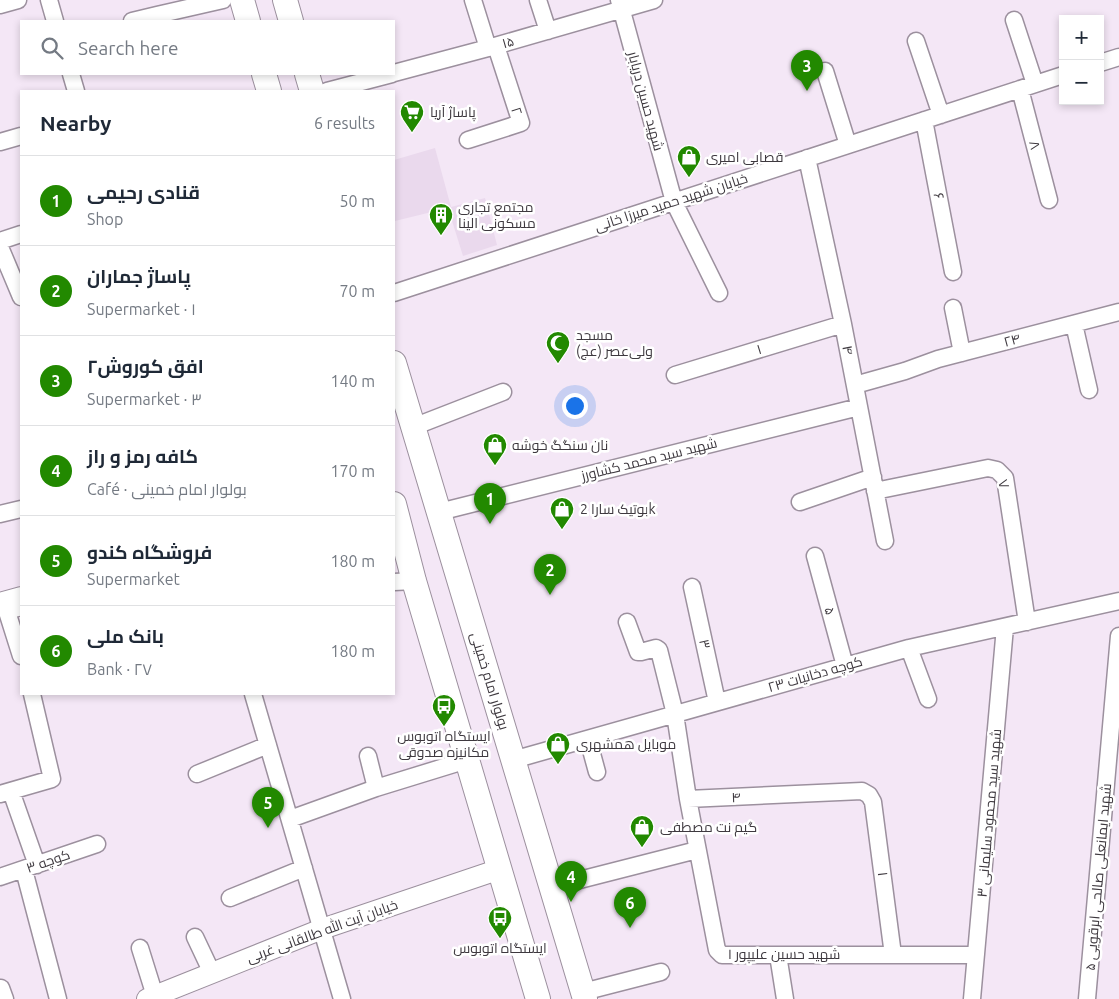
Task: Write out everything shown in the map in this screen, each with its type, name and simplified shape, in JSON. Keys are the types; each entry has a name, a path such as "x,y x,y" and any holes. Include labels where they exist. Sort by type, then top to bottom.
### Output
{"main road":[{"path":"242,0 248,20"},
{"path":"285,0 292,20"},
{"path":"264,75 269,90"},
{"path":"307,75 312,90"},
{"name":"بولوار امام خمینی","path":"395,366 584,996"},
{"path":"395,512 404,582 467,760 538,999"}],"street":[{"path":"0,5 18,0"},
{"path":"49,0 55,20"},
{"path":"136,20 223,0"},
{"path":"473,0 492,47"},
{"path":"538,0 548,31"},
{"name":"۱۵","path":"395,73 548,31 620,5 654,0"},
{"name":"شهید حسین دریابار","path":"620,5 674,202"},
{"path":"1014,20 1027,87"},
{"path":"916,41 941,115"},
{"name":"۲","path":"468,140 521,123 492,47"},
{"path":"1104,62 1119,57"},
{"path":"825,70 848,145"},
{"path":"71,75 76,90"},
{"name":"۱۵","path":"331,90 389,75"},
{"name":"خیابان شهید حمید میرزا خانی","path":"395,293 1059,76"},
{"name":"۸","path":"1027,87 1049,200"},
{"name":"۶","path":"924,120 953,272"},
{"path":"0,142 20,136"},
{"name":"۴","path":"807,158 843,324 885,541"},
{"path":"674,202 719,293"},
{"path":"0,241 20,234"},
{"path":"0,247 20,295"},
{"path":"953,308 962,353"},
{"name":"۲۴","path":"854,385 905,371 938,359 1119,312"},
{"name":"۱","path":"675,375 843,324"},
{"path":"1074,324 1089,390"},
{"path":"413,427 503,392"},
{"name":"شهید سید محمد کشاورز","path":"439,512 859,407"},
{"name":"۷","path":"874,484 988,468 997,470 1005,478 1027,622"},
{"path":"800,502 874,484"},
{"path":"0,514 20,509"},
{"name":"۵","path":"815,556 845,666"},
{"name":"۳","path":"692,586 717,702"},
{"name":"کوچه دخانیات ۲۳","path":"513,760 908,648 1119,601"},
{"path":"9,607 20,652"},
{"path":"628,622 638,652 656,648 659,650 675,714 688,799"},
{"name":"شهید سید محمود سلیمانی ۳","path":"972,999 1005,627"},
{"name":"شهید ایمانعلی صالحی ابرقویی ۵","path":"1087,999 1119,636"},
{"path":"908,648 928,699"},
{"path":"32,695 52,779 6,793 31,867 47,958 58,999"},
{"path":"253,695 342,999"},
{"path":"588,739 597,772"},
{"path":"196,774 268,745"},
{"path":"368,756 376,788"},
{"path":"290,820 376,788 467,760"},
{"name":"۴","path":"688,799 862,791 869,795"},
{"name":"۱","path":"869,795 873,802 893,955"},
{"name":"شهید حسین علیپور ۱","path":"688,799 717,950 722,955 976,955"},
{"name":"کوچه ۳","path":"0,877 97,844"},
{"path":"552,887 697,850"},
{"path":"230,898 304,868"},
{"name":"خیابان آیت الله طالقانی غربی","path":"151,997 322,929 500,869"},
{"path":"196,937 212,973"},
{"path":"140,948 151,997"},
{"path":"778,955 784,999"},
{"path":"584,996 661,972"}],"shaded area":[{"path":"435,148 451,207 485,198 497,245 463,256 448,208 395,221 395,160"}],"place":[{"name":"افق کوروش۲","path":"807,91"},
{"name":"پاساژ آریا","path":"412,133"},
{"name":"قصابی امیری","path":"689,178"},
{"name":"مجتمع تجاری مسکونی الینا","path":"441,236"},
{"name":"مسجد ولی‌عصر (عج)","path":"558,364"},
{"name":"نان سنگگ خوشه","path":"495,466"},
{"name":"قنادی رحیمی","path":"490,524"},
{"name":"بوتیک سارا 2k","path":"562,530"},
{"name":"پاساژ جماران","path":"550,595"},
{"name":"ایستگاه اتوبوس مکانیزه صدوقی","path":"444,727"},
{"name":"موبایل همشهری","path":"558,765"},
{"name":"فروشگاه کندو","path":"268,828"},
{"name":"گیم نت مصطفی","path":"642,848"},
{"name":"کافه رمز و راز","path":"571,902"},
{"name":"بانک ملی","path":"630,928"},
{"name":"ایستگاه اتوبوس","path":"500,939"}]}
